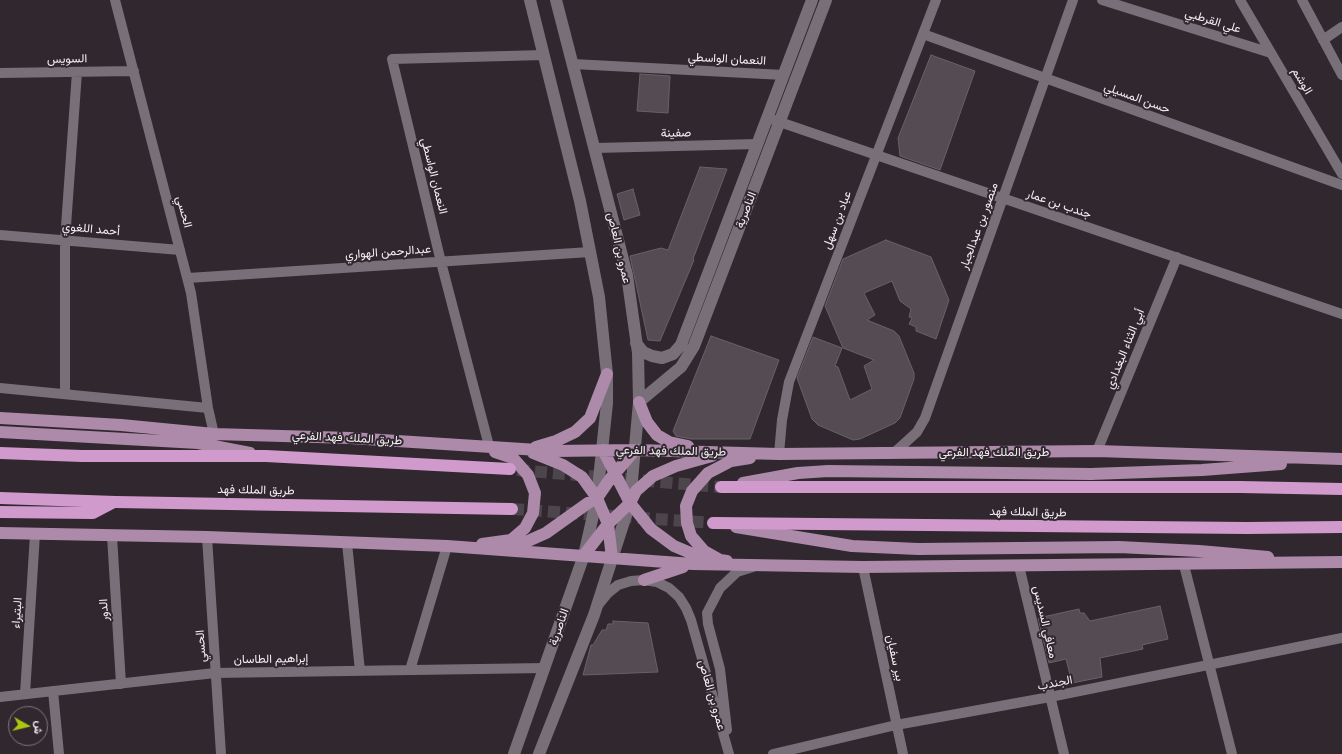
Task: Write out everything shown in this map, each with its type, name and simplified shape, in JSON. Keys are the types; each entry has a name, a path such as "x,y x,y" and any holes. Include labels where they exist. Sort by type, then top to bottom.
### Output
{"highway":[{"path":"0,453 82,456 266,456 510,469"},
{"name":"طريق الملك فهد","path":"721,486 1342,488"},
{"name":"طريق الملك فهد","path":"0,498 116,502 512,509"},
{"path":"0,512 93,513 116,502"},
{"name":"طريق الملك فهد","path":"713,523 1246,528 1342,527"}],"main road":[{"path":"530,0 580,201 599,297 607,374 607,403 604,450 597,498"},
{"name":"عمرو بن العاص","path":"556,0 627,275 636,342 639,402 630,503"},
{"name":"الناصرية","path":"636,342 643,352 662,358 673,354 681,345 812,0"},
{"name":"الناصرية","path":"639,402 681,367 694,346 826,0"},
{"path":"527,450 556,441 575,432 586,422 590,418 596,405 607,374"},
{"path":"639,402 647,422 657,435 669,442 725,452"},
{"name":"طريق الملك فهد الفرعي","path":"0,418 121,425 214,434 350,438 489,446 527,450 634,450 779,454 1097,451 1342,459"},
{"path":"0,432 198,443 266,456"},
{"path":"452,546 511,540 525,528 533,513 534,493 528,475 513,458 470,445"},
{"path":"527,450 563,464 582,477 597,498 608,524 612,558"},
{"path":"604,450 630,503 651,529 674,546 718,564"},
{"path":"475,548 518,545 546,533 597,498 634,450"},
{"path":"539,754 594,615 630,503 636,491 653,476 676,466 725,452"},
{"path":"757,565 720,560 704,551 691,536 687,523 686,506 692,491 708,473 731,461 779,454"},
{"path":"721,486 798,473 828,471 1091,474 1202,470 1342,459"},
{"name":"الناصرية","path":"514,754 584,555 597,498"},
{"path":"584,555 608,524 630,503"},
{"path":"713,523 852,546 918,549 1119,547 1199,551 1336,562"},
{"path":"0,533 207,537 452,546 693,564 1019,566 1336,562"},
{"path":"644,580 668,570 693,564"}],"street":[{"name":"الحسي","path":"115,0 192,293 208,408 214,434"},
{"name":"عباد بن سهل","path":"779,454 782,420 789,382 936,0"},
{"name":"منصور بن عبدالجبار","path":"895,452 917,432 925,418 1074,0"},
{"name":"علي القرطبي","path":"1102,0 1271,53"},
{"name":"الوشم","path":"1240,0 1342,174"},
{"path":"1302,0 1342,75"},
{"path":"1323,40 1342,27"},
{"name":"حسن المسيلي","path":"923,34 1342,185"},
{"name":"النعمان الواسطي","path":"489,446 441,262 392,59 544,55"},
{"name":"النعمان الواسطي","path":"573,64 784,75"},
{"name":"السويس","path":"0,73 134,71"},
{"path":"64,394 65,240 77,72"},
{"name":"جندب بن عمار","path":"768,118 1342,314"},
{"name":"صفينة","path":"594,148 758,144"},
{"name":"أحمد اللغوي","path":"0,234 180,250"},
{"name":"عبدالرحمن الهواري","path":"188,278 590,252"},
{"name":"أبي الثناء البغدادي","path":"1097,451 1177,257"},
{"path":"0,388 208,408"},
{"name":"البتيراء","path":"25,694 35,534"},
{"name":"الدور","path":"112,536 121,684"},
{"name":"الحسي","path":"207,537 221,754"},
{"path":"347,543 360,671"},
{"path":"410,670 452,546"},
{"path":"729,754 720,669 708,624 707,613 720,588 731,577 737,572 757,565"},
{"path":"1184,565 1232,754"},
{"name":"بير سفيان","path":"863,566 903,754"},
{"name":"معافي السديس","path":"1019,566 1064,754"},
{"path":"594,615 599,603 618,585 631,581 644,580"},
{"name":"عمرو بن العاص","path":"644,580 657,582 669,588 679,597 686,608 729,754"},
{"name":"الجندب","path":"773,754 896,725 1210,666 1342,638"},
{"name":"إبراهيم الطاسان","path":"0,697 215,673 544,668"},
{"path":"53,691 59,754"}],"building":[{"path":"931,55 975,71 940,170 900,156 898,138"},
{"path":"640,74 670,76 668,113 637,111"},
{"path":"700,167 727,169 693,259 694,260 660,341 648,340 630,256 661,248 668,250"},
{"path":"633,189 640,215 624,220 617,194"},
{"path":"886,240 931,257 949,300 936,339 916,331 916,327 909,324 912,318 909,317 911,309 900,301 892,281 864,293 875,315 867,320 894,331 899,336 914,373 914,379 900,418 895,423 860,439 853,440 818,425 812,419 797,378 813,337 842,348 835,366 838,367 850,400 872,389 864,366 874,360 843,348 825,306 843,259"},
{"path":"711,336 779,360 750,439 691,439 676,436 673,431"},
{"path":"1160,606 1168,639 1142,645 1143,649 1100,658 1102,677 1072,683 1066,659 1049,663 1038,618 1079,609 1080,613 1084,613 1090,621"},
{"path":"613,621 648,623 658,672 583,675 591,645 593,645 602,630 606,630 608,624 613,624"}],"tunnel":[{"path":"517,470 721,487"},
{"path":"512,509 713,523"}]}
